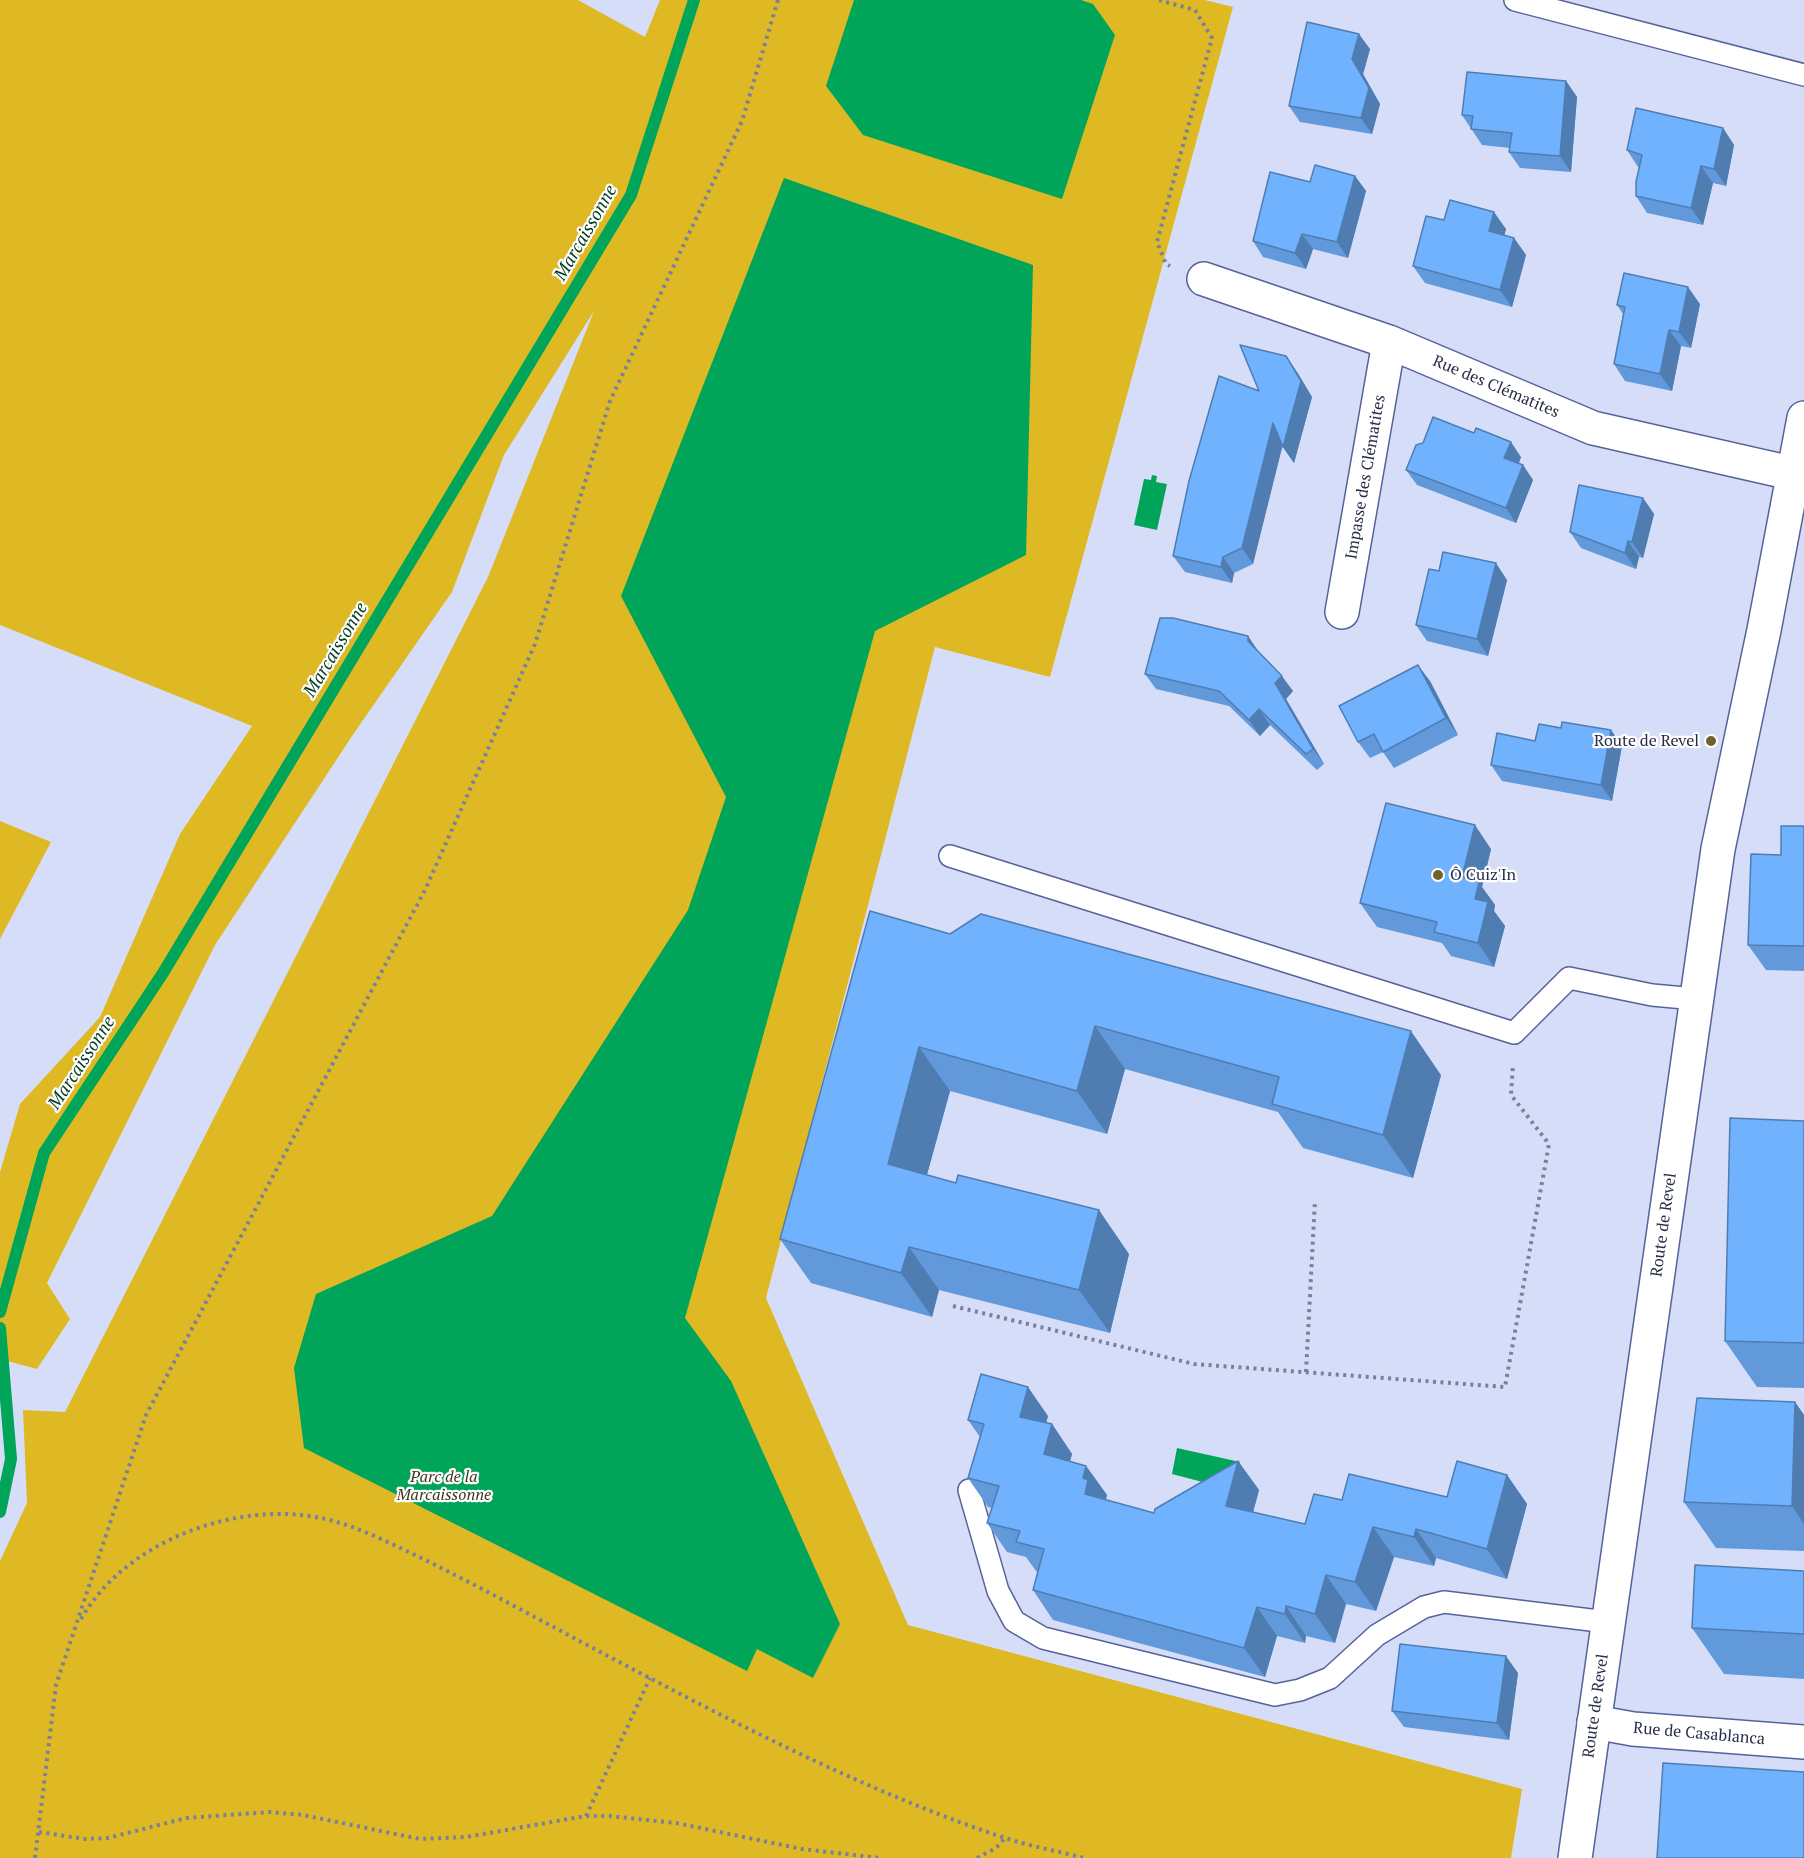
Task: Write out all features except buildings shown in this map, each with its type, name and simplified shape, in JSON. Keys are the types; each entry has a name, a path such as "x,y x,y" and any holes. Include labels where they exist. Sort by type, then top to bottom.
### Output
{"main road":[{"name":"Rue des Clématites","path":"1204,279 1389,342 1593,428 1799,476"},
{"name":"Impasse des Clématites","path":"1342,612 1389,342"},
{"name":"Route de Revel","path":"1575,1858 1718,849 1799,476 1804,418"},
{"name":"Rue de Casablanca","path":"1594,1722 1633,1730 1804,1742"}],"lane":[{"path":"1515,0 1804,75"},
{"path":"950,856 1514,1033 1569,978 1652,995 1696,999"},
{"path":"969,1490 998,1591 1014,1621 1043,1638 1275,1695 1300,1690 1330,1678 1377,1635 1424,1607 1444,1602 1608,1622"}],"path":[{"path":"35,1858 56,1685 146,1415 425,890 535,644 610,401 742,120 778,0"},
{"path":"1159,0 1195,10 1212,38 1157,242 1166,264 1204,279"},
{"path":"953,1306 1194,1364 1505,1387 1549,1144 1511,1095 1514,1033"},
{"path":"1306,1372 1315,1200"},
{"path":"76,1627 90,1604 109,1581 159,1546 220,1522 277,1514 306,1515 340,1521 446,1570 759,1736 912,1804 1005,1838 1084,1858"},
{"path":"586,1816 650,1678"},
{"path":"39,1832 85,1839 108,1838 186,1818 270,1812 303,1815 420,1839 466,1837 586,1816 609,1816 676,1823 802,1849 880,1858"},
{"path":"977,1858 996,1848 1005,1838"}],"green space":[{"name":"Parc de la Marcaissonne","path":"0,0 578,0 645,37 660,0 1205,0 1233,7 1050,677 935,647 766,1298 908,1625 1522,1789 1511,1858 0,1858 0,1561 27,1503 23,1410 65,1412 488,577 594,311 504,455 452,592 352,736 215,945 47,1283 70,1319 37,1369 0,1359 0,1172 20,1104 100,1017 180,834 252,726 0,625"},
{"path":"0,821 51,842 0,939"}],"shaded area":[{"path":"854,0 1081,0 1093,4 1115,35 1062,199 863,135 826,86"},
{"path":"784,178 1033,265 1026,555 875,631 685,1318 731,1381 840,1624 813,1678 757,1649 747,1671 304,1448 294,1368 316,1294 492,1216 688,910 726,797 621,596"},
{"path":"1152,475 1157,476 1156,482 1167,484 1157,530 1134,525 1144,479 1151,480"},
{"path":"1177,1448 1240,1462 1233,1490 1172,1474"}],"waterway":[{"name":"Marcaissonne","path":"0,1312 44,1153 163,973 631,195 694,0"},
{"name":"Marcaissonne","path":"0,1328 11,1459 0,1512"}],"place":[{"name":"Route de Revel","path":"1711,741"},
{"name":"Ô Cuiz'In","path":"1438,875"}]}
